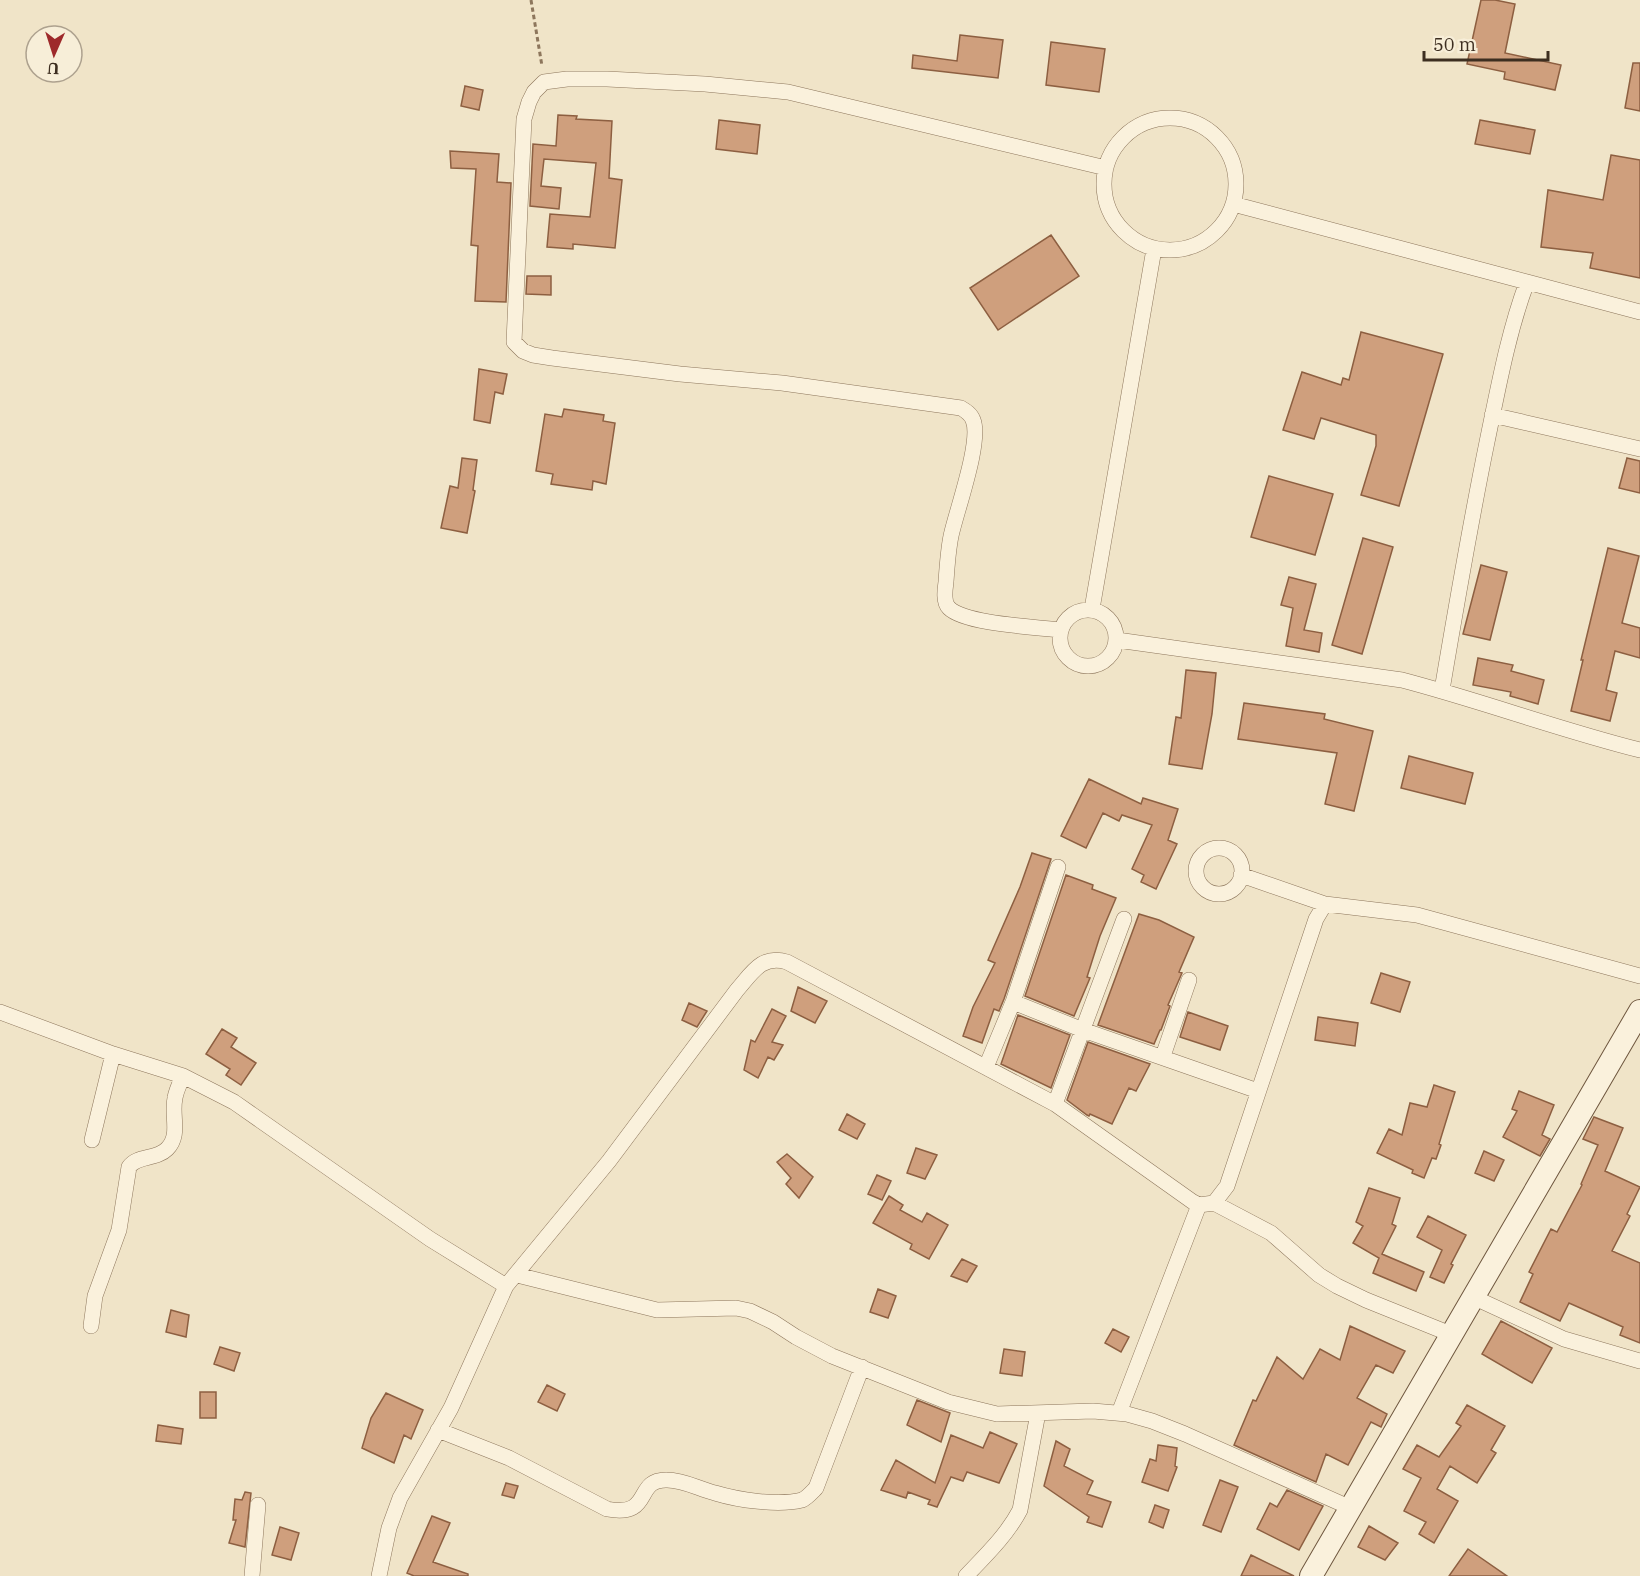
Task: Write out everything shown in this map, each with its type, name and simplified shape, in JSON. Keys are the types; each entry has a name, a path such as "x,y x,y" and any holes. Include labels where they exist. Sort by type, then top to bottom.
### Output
{"main road":[{"path":"1311,1576 1475,1298 1640,1011"}],"street":[{"path":"1060,630 983,621 950,609 946,603 945,591 951,537 968,475 975,428 973,419 961,408 782,383 588,364 532,355 518,347 514,342 524,119 534,92 544,82 567,79 608,79 705,84 788,92 1106,168"},
{"path":"1160,119 1186,120 1210,131 1227,150 1236,174 1237,187 1233,204 1224,224 1205,241 1180,250 1154,249 1131,237 1113,218 1104,194 1106,168 1116,145 1136,128 1160,119"},
{"path":"1233,204 1640,312"},
{"path":"1092,609 1154,249"},
{"path":"1442,690 1467,539 1492,415 1514,320 1527,282"},
{"path":"1492,415 1640,449"},
{"path":"1092,609 1103,613 1111,620 1116,630 1117,640 1111,655 1106,660 1099,664 1083,666 1076,664 1064,653 1060,646 1060,630 1072,614 1092,609"},
{"path":"1117,640 1402,680 1640,750"},
{"path":"986,1066 1013,1002 1058,867"},
{"path":"1241,875 1325,904 1417,915 1640,976"},
{"path":"1119,1413 1206,1204 1227,1186 1316,919 1325,904"},
{"path":"1055,1104 1124,919"},
{"path":"379,1576 389,1528 400,1498 451,1408 512,1280 609,1161 737,990 757,967 776,958 1055,1104 1206,1204 1271,1233 1319,1275 1337,1286 1453,1335"},
{"path":"1162,1056 1189,980"},
{"path":"1013,1002 1083,1030 1258,1091"},
{"path":"0,1012 113,1054 183,1076 234,1102 430,1239 512,1280 657,1310 736,1308 750,1311 816,1348 948,1402 981,1412 997,1414 1093,1411 1119,1413 1152,1421 1351,1508"},
{"path":"92,1140 113,1054"},
{"path":"91,1326 95,1296 118,1230 129,1167 134,1161 159,1155 168,1148 175,1131 175,1098 183,1076"},
{"path":"1475,1298 1564,1340 1640,1361"},
{"path":"438,1430 509,1458 607,1509 631,1510 638,1504 648,1486 656,1481 666,1480 684,1482 740,1499 805,1500 816,1488 862,1367"},
{"path":"966,1576 995,1545 1020,1510 1038,1413"},
{"path":"252,1576 258,1505"}],"path":[{"path":"531,0 544,82"}],"building":[{"path":"1481,0 1515,4 1505,53 1561,65 1555,90 1504,79 1505,72 1467,64"},
{"path":"960,35 1003,40 998,78 912,68 913,55 957,61"},
{"path":"1051,42 1105,49 1099,92 1046,85"},
{"path":"1633,63 1640,63 1640,111 1625,108"},
{"path":"465,86 483,90 479,110 461,106"},
{"path":"558,115 577,116 576,119 612,121 609,178 622,180 615,248 573,244 573,249 547,247 550,214 590,217 596,163 544,159 541,186 561,188 559,209 530,206 533,144 556,146"},
{"path":"719,120 760,125 757,154 716,149"},
{"path":"1480,120 1535,130 1530,154 1475,144"},
{"path":"450,151 499,154 497,182 511,183 506,302 475,301 478,246 471,245 476,169 451,168"},
{"path":"1611,155 1640,160 1640,278 1590,268 1593,253 1541,247 1548,190 1603,200"},
{"path":"1051,235 1079,276 998,330 970,288"},
{"path":"527,276 551,276 551,295 526,294"},
{"path":"1361,332 1443,354 1399,506 1361,495 1376,446 1376,435 1321,418 1314,439 1283,430 1302,372 1341,385 1343,378 1349,380"},
{"path":"479,369 507,374 503,394 495,392 490,423 474,420"},
{"path":"564,409 604,415 603,421 615,423 606,484 593,481 592,490 551,484 553,474 536,471 545,414 562,417"},
{"path":"462,458 477,460 473,490 475,491 467,533 441,528 450,486 458,488"},
{"path":"1627,458 1640,461 1640,493 1619,488"},
{"path":"1269,476 1333,494 1315,555 1251,537"},
{"path":"1363,538 1393,547 1362,654 1332,645"},
{"path":"1608,548 1639,556 1622,623 1640,628 1640,658 1615,651 1606,690 1617,693 1610,721 1571,711"},
{"path":"1481,565 1507,572 1490,640 1463,634"},
{"path":"1289,577 1316,584 1304,630 1322,633 1319,652 1286,646 1293,608 1281,605"},
{"path":"1478,658 1513,665 1511,671 1544,680 1538,704 1510,696 1511,692 1473,685"},
{"path":"1186,670 1216,673 1212,714 1202,769 1169,764 1176,717 1181,718"},
{"path":"1244,703 1325,714 1324,719 1373,731 1354,811 1325,804 1337,753 1238,739"},
{"path":"1409,756 1473,773 1465,804 1401,788"},
{"path":"1089,779 1141,804 1143,798 1178,809 1168,840 1177,844 1156,889 1141,882 1144,875 1132,869 1152,825 1122,815 1119,821 1103,813 1086,848 1061,836"},
{"path":"1032,853 1051,859 1004,999 999,1011 994,1009 982,1043 963,1036 973,1007 995,963 988,960 1020,887"},
{"path":"1066,875 1093,885 1092,889 1116,898 1100,936 1087,977 1090,978 1074,1016 1025,996"},
{"path":"1139,914 1159,920 1194,937 1154,1044 1098,1025"},
{"path":"1381,973 1410,982 1400,1012 1371,1003"},
{"path":"798,987 827,1001 815,1023 791,1011"},
{"path":"689,1003 707,1011 697,1027 682,1020"},
{"path":"772,1009 786,1016 772,1042 783,1045 774,1060 768,1057 758,1078 744,1070 751,1040 755,1042"},
{"path":"1188,1012 1228,1026 1220,1050 1180,1037"},
{"path":"1018,1015 1070,1035 1051,1088 1001,1064"},
{"path":"1318,1017 1358,1023 1355,1046 1315,1040"},
{"path":"222,1029 237,1038 231,1047 256,1063 241,1085 226,1075 230,1069 206,1054"},
{"path":"1088,1042 1150,1064 1136,1091 1129,1088 1112,1124 1090,1114 1087,1115 1067,1100"},
{"path":"1434,1085 1455,1092 1436,1159 1432,1158 1424,1178 1412,1173 1413,1170 1377,1153 1389,1129 1402,1135 1410,1103 1427,1107"},
{"path":"1519,1091 1554,1105 1542,1135 1550,1139 1540,1156 1503,1137 1517,1111 1512,1109"},
{"path":"847,1114 865,1124 857,1139 839,1130"},
{"path":"1594,1117 1623,1128 1605,1171 1640,1187 1627,1214 1630,1216 1612,1251 1640,1263 1640,1343 1620,1335 1623,1327 1569,1303 1560,1321 1520,1302 1533,1274 1529,1272 1551,1229 1557,1232 1582,1185 1598,1145 1583,1139"},
{"path":"916,1148 937,1155 925,1179 907,1173"},
{"path":"1484,1151 1504,1160 1494,1181 1475,1173"},
{"path":"787,1154 813,1177 799,1198 786,1184 791,1178 777,1162"},
{"path":"877,1175 891,1181 882,1200 868,1194"},
{"path":"1369,1188 1400,1198 1392,1224 1396,1226 1382,1254 1424,1272 1416,1291 1373,1273 1379,1258 1353,1243 1363,1226 1356,1222"},
{"path":"889,1196 903,1205 900,1210 922,1222 927,1213 948,1225 929,1259 910,1249 912,1244 873,1223"},
{"path":"1428,1216 1466,1235 1444,1283 1430,1277 1442,1250 1417,1237"},
{"path":"962,1259 977,1266 967,1282 951,1276"},
{"path":"878,1289 896,1296 888,1318 870,1312"},
{"path":"171,1310 189,1315 186,1337 166,1332"},
{"path":"1501,1321 1552,1348 1532,1383 1482,1354"},
{"path":"1350,1326 1405,1351 1393,1373 1376,1365 1357,1398 1387,1414 1381,1427 1371,1422 1348,1465 1326,1454 1316,1482 1234,1445 1253,1400 1256,1401 1277,1357 1303,1379 1320,1349 1340,1360"},
{"path":"1113,1329 1129,1337 1121,1352 1105,1343"},
{"path":"220,1347 240,1353 234,1371 214,1364"},
{"path":"1004,1349 1025,1352 1022,1376 1000,1373"},
{"path":"547,1385 565,1394 557,1411 538,1402"},
{"path":"200,1392 216,1392 216,1418 200,1418"},
{"path":"386,1393 423,1410 411,1439 404,1435 394,1463 362,1448 371,1418"},
{"path":"917,1400 950,1413 941,1442 907,1425"},
{"path":"1467,1405 1505,1426 1491,1450 1496,1453 1477,1483 1450,1466 1437,1489 1458,1501 1434,1543 1419,1534 1426,1522 1404,1511 1421,1478 1403,1469 1417,1445 1439,1457 1461,1426 1456,1423"},
{"path":"158,1425 183,1429 181,1444 156,1441"},
{"path":"990,1432 1017,1444 999,1483 967,1472 963,1481 951,1477 937,1507 928,1504 930,1500 908,1492 906,1498 881,1490 896,1460 935,1483 951,1435 983,1448"},
{"path":"1056,1441 1070,1449 1064,1466 1093,1481 1087,1494 1111,1502 1102,1527 1087,1522 1089,1517 1044,1486"},
{"path":"1158,1445 1177,1448 1175,1466 1177,1467 1168,1491 1142,1482 1150,1459 1156,1461"},
{"path":"1220,1480 1238,1487 1221,1532 1203,1525"},
{"path":"506,1483 518,1486 514,1498 502,1495"},
{"path":"1287,1490 1323,1506 1299,1550 1257,1529 1270,1503 1277,1507"},
{"path":"245,1492 251,1493 245,1547 229,1543 236,1520 233,1520 235,1499 242,1500"},
{"path":"1155,1505 1169,1510 1163,1528 1149,1522"},
{"path":"432,1516 450,1523 433,1562 468,1574 468,1576 414,1576 407,1573"},
{"path":"1369,1526 1398,1543 1385,1560 1358,1547"},
{"path":"280,1527 299,1533 291,1560 272,1555"},
{"path":"1468,1549 1507,1576 1449,1576"},
{"path":"1251,1555 1294,1576 1241,1576"}]}
